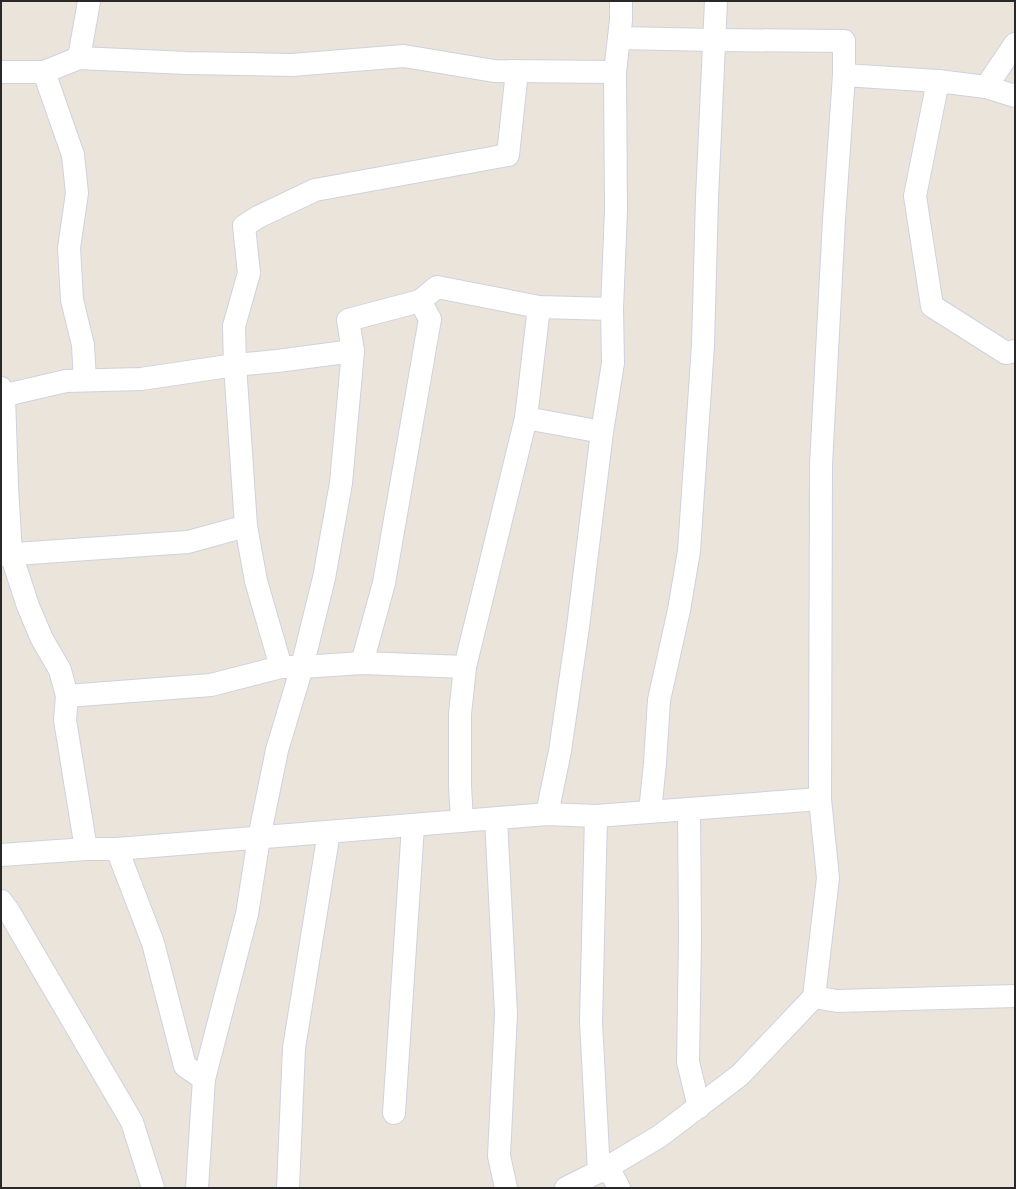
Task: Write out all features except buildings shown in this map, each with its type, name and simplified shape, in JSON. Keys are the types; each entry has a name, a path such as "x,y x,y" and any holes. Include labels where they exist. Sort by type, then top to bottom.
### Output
{"street":[{"path":"79,58 89,1"},
{"path":"548,814 560,751 578,627 602,432 613,363 612,309 616,210 615,72 621,20 621,1"},
{"path":"650,812 659,700 679,610 689,551 703,344 707,198 716,1"},
{"path":"566,1188 604,1170 660,1136 699,1107 740,1075 814,997 828,878 820,799 821,465 834,220 844,75 844,41 619,38"},
{"path":"986,87 1015,44"},
{"path":"1,72 44,72 79,58 186,64 292,65 404,56 494,71 615,72"},
{"path":"291,667 256,581 246,526 235,365 234,326 250,273 244,226 258,217 314,190 508,155 517,71"},
{"path":"44,72 73,155 77,193 69,248 72,300 83,345 85,380"},
{"path":"844,75 938,80 986,87 1015,96"},
{"path":"938,80 915,196 932,306 1006,353 1015,351"},
{"path":"197,1188 204,1079 247,914 259,838 277,750 291,667 324,578 341,483 353,351 348,320 420,301 437,287 540,307 612,309"},
{"path":"362,663 384,583 430,319 420,301"},
{"path":"462,821 460,786 460,714 465,667 526,418 540,307"},
{"path":"86,849 65,720 67,696 60,670 42,639 6,554 6,487 2,393 66,380 141,379 235,365 353,351"},
{"path":"526,418 602,432"},
{"path":"6,554 188,542 246,526"},
{"path":"67,696 211,685 291,667 362,663 465,667"},
{"path":"1,855 86,849 117,849 548,814 596,816 820,799"},
{"path":"689,809 690,937 688,1062 699,1107"},
{"path":"596,816 591,1022 604,1170 619,1188"},
{"path":"496,819 506,1014 499,1156 506,1188"},
{"path":"394,1113 412,826"},
{"path":"288,1188 294,1048 329,832"},
{"path":"117,849 153,943 185,1066 204,1079"},
{"path":"1,901 8,910 132,1122 153,1188"},
{"path":"814,997 837,1002 1015,996"}]}
